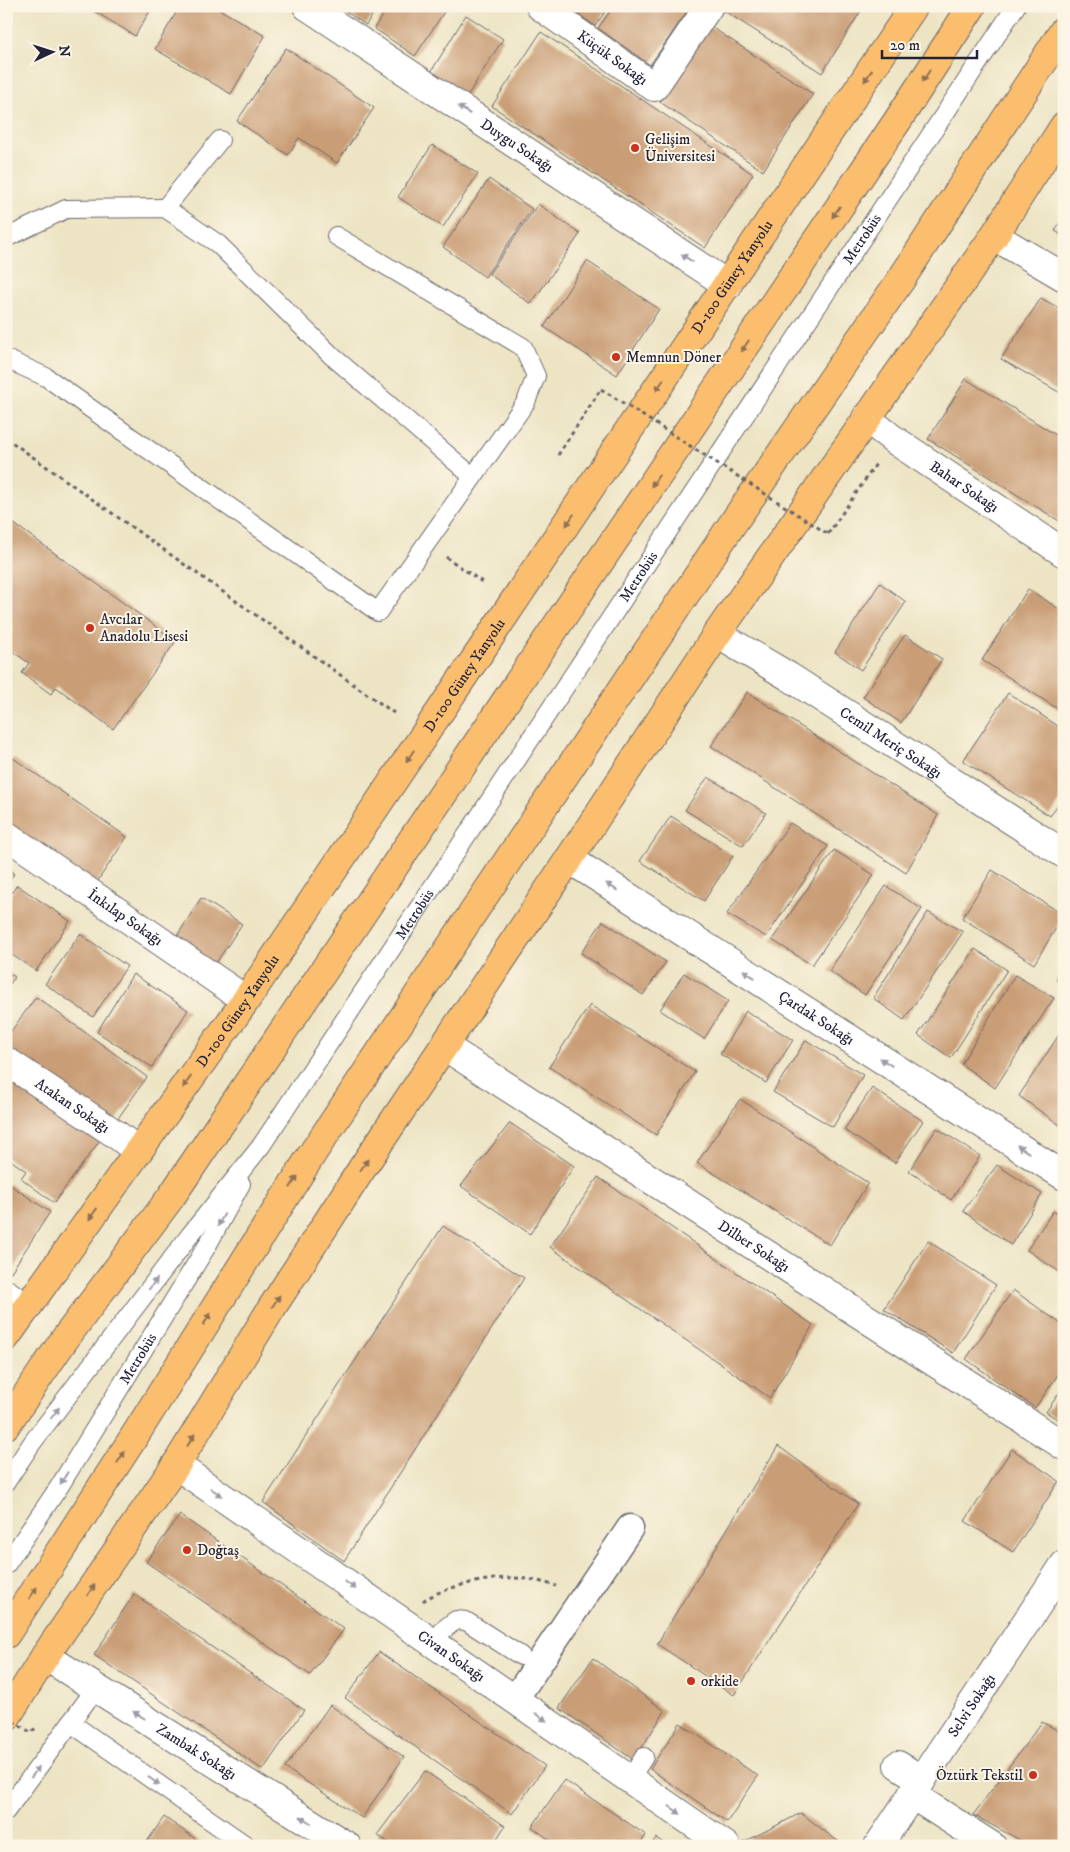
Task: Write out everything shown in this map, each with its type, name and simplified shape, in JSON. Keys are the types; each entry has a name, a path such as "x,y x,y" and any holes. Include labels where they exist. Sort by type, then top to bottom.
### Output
{"main road":[{"name":"D-100 Güney Yanyolu","path":"6,1338 16,1301 138,1151 246,1000 914,6"},
{"path":"6,1425 64,1340 171,1197 266,1059 892,129 972,6"},
{"path":"6,1634 132,1440 312,1154 734,520 900,282 1064,30"},
{"path":"6,1718 45,1656 176,1465 271,1309 361,1170 717,634 994,236 1064,126"}],"street":[{"name":"Duygu Sokağı","path":"307,6 728,285"},
{"name":"Küçük Sokağı","path":"540,6 654,87 709,6"},
{"path":"994,236 1064,277"},
{"name":"Bahar Sokağı","path":"866,418 893,439 1064,553"},
{"name":"Cemil Meriç Sokağı","path":"717,634 788,676 1064,854"},
{"name":"İnkılap Sokağı","path":"6,835 246,1000"},
{"name":"Çardak Sokağı","path":"569,859 1064,1176"},
{"name":"Dilber Sokağı","path":"444,1046 1064,1446"},
{"name":"Atakan Sokağı","path":"6,1061 138,1151"},
{"name":"Civan Sokağı","path":"176,1465 515,1699 637,1768 726,1846"},
{"path":"515,1699 630,1528"},
{"name":"Selvi Sokağı","path":"878,1846 1064,1565"},
{"name":"Zambak Sokağı","path":"45,1656 347,1846"},
{"path":"898,1764 917,1787 992,1846"}],"lane":[{"name":"Metrobüs","path":"6,1482 32,1443 84,1374 190,1235 261,1146 1016,6"},
{"path":"165,208 220,140"},
{"path":"6,238 66,209 165,208 218,244 332,356 472,476"},
{"path":"6,359 46,377 378,612 472,476 526,402 536,376 523,347 336,236"},
{"name":"Metrobüs","path":"6,1565 59,1487 207,1246 261,1146"},
{"path":"434,1643 443,1630 456,1620 466,1621 521,1656"},
{"path":"6,1812 96,1688"},
{"path":"72,1723 247,1846"}],"path":[{"path":"558,455 601,389 828,534 893,439"},
{"path":"6,438 394,712"},
{"path":"426,543 482,582"},
{"path":"404,1622 424,1600 444,1590 474,1583 514,1578 540,1581 573,1591 584,1597"},
{"path":"6,1718 32,1733 36,1726"}],"building":[{"path":"86,6 147,6 151,9 135,36"},
{"path":"180,6 214,6 265,36 231,94 155,49"},
{"path":"338,6 378,6 366,25"},
{"path":"389,6 448,6 415,56 374,28"},
{"path":"567,6 609,6 595,26"},
{"path":"614,6 691,6 650,65 598,28"},
{"path":"723,6 864,6 822,73 721,9"},
{"path":"466,15 503,39 466,98 429,75"},
{"path":"710,26 813,94 763,171 660,102"},
{"name":"Gelişim Üniversitesi","path":"541,32 753,174 705,248 492,106"},
{"path":"286,48 374,108 337,163 299,138 288,155 237,121"},
{"path":"432,145 478,174 443,227 398,197"},
{"path":"489,179 532,209 485,277 443,247"},
{"path":"538,204 580,234 531,304 489,274"},
{"path":"1064,215 1064,236 1055,231"},
{"path":"587,261 659,309 617,375 544,327"},
{"path":"1041,298 1064,311 1064,395 1001,359"},
{"path":"966,379 1064,440 1064,524 928,439"},
{"path":"6,518 176,641 113,729 56,687 51,694 22,673 29,663 6,647"},
{"path":"880,583 906,602 861,670 835,652"},
{"path":"1028,589 1064,612 1064,713 982,660"},
{"path":"905,635 942,659 901,723 863,697"},
{"path":"747,692 938,815 906,873 711,746"},
{"path":"1008,693 1064,730 1064,796 1050,816 963,761"},
{"path":"13,758 127,837 95,885 6,824 6,769"},
{"path":"708,777 766,813 743,846 685,810"},
{"path":"671,816 733,856 704,901 640,861"},
{"path":"790,823 828,846 766,937 727,914"},
{"path":"834,850 874,875 812,965 772,940"},
{"path":"6,868 14,874 6,885"},
{"path":"992,870 1064,915 1034,964 962,918"},
{"path":"17,885 70,921 36,971 6,951 6,901"},
{"path":"886,886 922,909 865,995 829,971"},
{"path":"201,898 242,924 214,966 174,941"},
{"path":"928,912 963,932 904,1020 873,998"},
{"path":"603,921 666,962 643,995 581,953"},
{"path":"80,934 127,966 93,1017 45,984"},
{"path":"975,949 1007,970 951,1058 918,1035"},
{"path":"1064,968 1064,985 1056,980"},
{"path":"6,971 15,977 6,989"},
{"path":"684,973 728,1001 704,1039 660,1010"},
{"path":"133,974 188,1010 152,1067 97,1032"},
{"path":"1015,975 1054,998 995,1088 961,1064"},
{"path":"36,997 147,1077 114,1124 6,1046 6,1038"},
{"path":"590,1005 695,1072 656,1135 549,1067"},
{"path":"746,1011 793,1040 766,1083 720,1054"},
{"path":"1064,1027 1064,1128 1019,1096"},
{"path":"806,1040 863,1075 833,1127 773,1092"},
{"path":"6,1069 101,1139 54,1203 21,1178 26,1171 6,1157"},
{"path":"872,1088 923,1121 895,1163 844,1130"},
{"path":"740,1099 868,1183 830,1245 697,1163"},
{"path":"510,1123 574,1166 530,1234 461,1186"},
{"path":"937,1128 980,1156 951,1200 909,1171"},
{"path":"997,1165 1042,1194 1011,1245 963,1211"},
{"path":"598,1177 813,1325 770,1398 550,1247"},
{"path":"9,1184 50,1212 11,1272 6,1269 6,1188"},
{"path":"1053,1211 1064,1218 1064,1275 1027,1250"},
{"path":"443,1226 524,1278 344,1561 263,1502"},
{"path":"928,1241 996,1285 953,1353 884,1309"},
{"path":"1013,1290 1064,1326 1064,1366 1035,1408 966,1359"},
{"path":"1064,1386 1064,1423 1046,1412"},
{"path":"778,1446 858,1504 734,1695 657,1644"},
{"path":"1012,1449 1059,1481 1013,1552 965,1521"},
{"path":"180,1515 344,1629 310,1675 146,1562"},
{"path":"134,1594 304,1710 263,1770 94,1655"},
{"path":"379,1652 545,1766 512,1814 345,1698"},
{"path":"593,1658 665,1711 634,1760 559,1708"},
{"path":"330,1705 404,1757 362,1818 285,1768"},
{"name":"Öztürk Tekstil","path":"1042,1722 1064,1734 1064,1846 1031,1846 973,1815"},
{"path":"680,1723 758,1776 727,1822 650,1769"},
{"path":"425,1771 505,1826 492,1846 394,1846 377,1835"},
{"path":"564,1780 646,1835 639,1846 558,1846 532,1827"},
{"path":"801,1813 844,1846 743,1846 740,1844"},
{"path":"164,1817 206,1846 144,1846"},
{"path":"656,1838 668,1846 650,1846"}],"place":[{"name":"Gelişim Üniversitesi","path":"635,148"},
{"name":"Memnun Döner","path":"616,357"},
{"name":"Avcılar Anadolu Lisesi","path":"90,628"},
{"name":"Doğtaş","path":"187,1550"},
{"name":"orkide","path":"691,1681"},
{"name":"Öztürk Tekstil","path":"1033,1775"}]}
